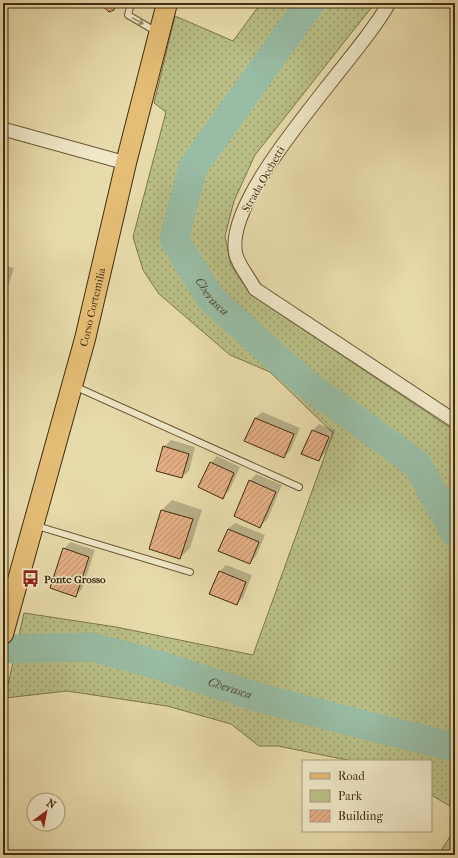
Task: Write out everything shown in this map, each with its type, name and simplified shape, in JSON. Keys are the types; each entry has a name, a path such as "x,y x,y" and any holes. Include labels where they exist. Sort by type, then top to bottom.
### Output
{"main road":[{"name":"Corso Cortemilia","path":"3,634 8,603 33,524 85,340 126,163 167,3"}],"street":[{"name":"Strada Occhetti","path":"389,3 275,155 246,204 236,231 236,255 255,289 455,421"},
{"path":"3,129 126,163"}],"lane":[{"path":"131,3 128,15 159,33"},
{"path":"72,385 299,487"},
{"path":"33,524 190,572"}],"green space":[{"path":"261,3 375,3 255,155 234,201 225,236 231,265 250,294 455,431 455,809 432,796 432,760 347,760 278,746 259,746 231,724 167,706 67,691 5,698 24,613 116,627 253,655 333,433 270,372 230,355 159,294 143,270 133,237 166,112 154,103 175,16 233,41"},
{"path":"455,829 455,855 438,855"}],"building":[{"path":"99,3 116,3 114,10 109,12"},
{"path":"3,273 8,275 3,292"},
{"path":"255,418 294,434 284,458 244,441"},
{"path":"312,430 329,437 319,461 301,454"},
{"path":"163,446 189,454 182,478 156,471"},
{"path":"210,462 234,473 223,499 198,487"},
{"path":"249,480 276,492 260,528 234,516"},
{"path":"161,510 193,519 180,559 149,549"},
{"path":"228,529 259,542 250,564 218,551"},
{"path":"63,548 89,557 76,597 50,588"},
{"path":"219,571 246,582 237,605 209,594"}],"waterway":[{"name":"Cherasca","path":"310,3 193,167 174,239 211,299 305,383 417,464 455,533"},
{"name":"Cherasca","path":"3,649 92,647 162,666 257,697 455,747"}],"place":[{"name":"Ponte Grosso","path":"31,579"}]}
